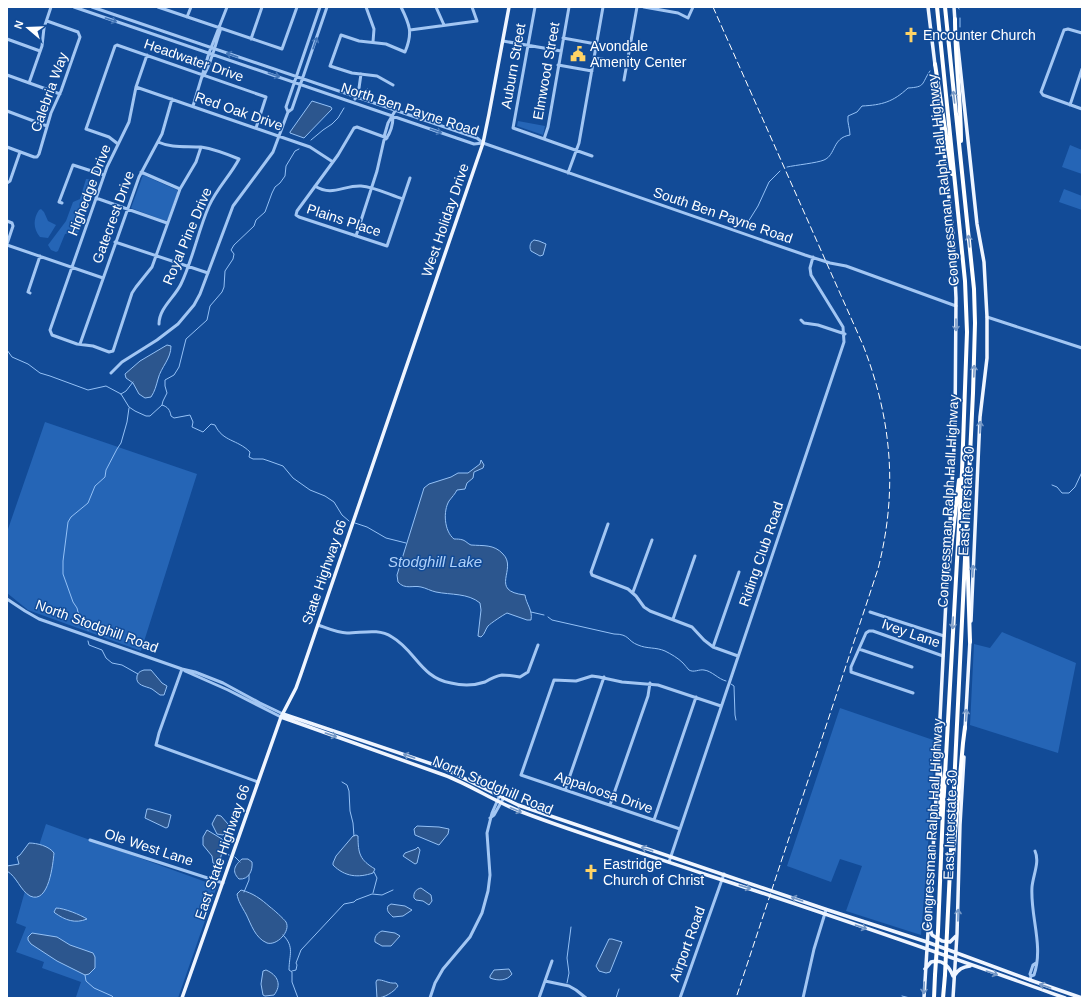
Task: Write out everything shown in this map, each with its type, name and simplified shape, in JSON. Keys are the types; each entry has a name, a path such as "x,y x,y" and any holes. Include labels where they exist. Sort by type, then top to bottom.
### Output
{"highway":[{"name":"Congressman Ralph Hall Highway","path":"934,998 962,472 967,332 965,280 937,7"},
{"name":"Congressman Ralph Hall Highway","path":"943,998 973,393 975,324 974,289 945,7"},
{"path":"955,19 956,64 960,103 961,164"},
{"path":"935,64 962,251"},
{"path":"947,582 959,480 962,472"},
{"path":"967,508 970,642"},
{"path":"949,880 965,727"},
{"path":"938,752 941,780 941,867"}],"main road":[{"name":"West Holiday Drive","path":"382,435 483,143 509,7"},
{"name":"East Interstate 30","path":"924,998 924,969 935,817 955,428 956,306 953,235 928,7"},
{"name":"East Interstate 30","path":"953,998 980,417 987,358 987,316 984,262 977,224 954,7"},
{"name":"State Highway 66","path":"282,716 296,688 382,435"},
{"name":"East State Highway 66","path":"182,998 282,716"},
{"name":"North Stodghill Road","path":"282,716 441,767 471,781 501,798 518,805 826,910 927,942 956,954 1031,978 1082,998"},
{"name":"North Stodghill Road","path":"282,716 457,780 499,802 530,815 1065,998"},
{"path":"928,922 932,935 942,941 953,941 957,934"},
{"path":"924,969 932,962 941,962 949,966 954,977"},
{"path":"954,977 963,966 973,966"}],"street":[{"path":"28,83 40,51 46,21 51,7"},
{"name":"North Ben Payne Road","path":"74,7 474,144 483,143"},
{"name":"North Ben Payne Road","path":"92,7 477,138 483,143"},
{"path":"158,7 282,49 297,7"},
{"path":"187,17 191,7"},
{"path":"193,106 203,76 206,73 213,48 220,31 219,28 227,7"},
{"path":"251,39 262,7"},
{"path":"288,112 286,107 320,7"},
{"path":"111,373 122,362 157,340 178,324 194,305 200,294 233,206 273,152 288,112 292,109 327,7"},
{"path":"366,7 373,27 373,42"},
{"path":"393,85 377,76 348,72 330,66 340,35 359,40 386,44 405,52 410,41 410,30 401,7"},
{"path":"436,7 444,26"},
{"path":"410,30 477,21 472,7"},
{"name":"Auburn Street","path":"535,7 513,128 544,139"},
{"name":"Elmwood Street","path":"544,139 548,127 569,7"},
{"path":"568,173 579,143 603,7"},
{"path":"624,80 637,7"},
{"path":"644,7 678,13 688,18 693,7"},
{"name":"Calebria Way","path":"20,152 34,157 37,156 42,147 52,110 60,94 80,37 78,32 46,21"},
{"path":"1082,33 1065,29 1041,93 1082,109"},
{"path":"563,38 596,44"},
{"path":"7,39 40,51"},
{"path":"503,42 561,51"},
{"name":"Headwater Drive","path":"118,144 109,137 86,129 115,46 117,45 266,97 256,128"},
{"name":"Highedge Drive","path":"80,344 52,335 50,330 110,158 132,116 136,87 147,55"},
{"path":"594,58 627,63"},
{"path":"558,65 592,71"},
{"path":"1070,105 1082,69"},
{"path":"354,102 359,88 361,74"},
{"path":"7,75 60,94"},
{"name":"Red Oak Drive","path":"136,87 310,147 333,162"},
{"name":"Gatecrest Drive","path":"80,344 127,209 141,172 158,142 172,99"},
{"path":"356,236 371,189 388,123 395,111"},
{"path":"7,112 47,126"},
{"path":"385,138 357,127 354,128 333,162 315,186 321,190 332,191 354,186 363,186 403,199 410,178"},
{"path":"448,135 450,130"},
{"path":"544,139 592,156"},
{"path":"80,344 93,346 112,352 114,350 134,291 152,267 180,189 197,160 201,148 170,146 158,142"},
{"name":"South Ben Payne Road","path":"483,143 830,263 846,266 956,306"},
{"path":"7,147 20,152 8,183"},
{"name":"Royal Pine Drive","path":"159,324 162,312 179,288 212,199 239,159 213,150 201,148"},
{"path":"62,203 59,202 73,165 104,175"},
{"path":"141,172 180,189"},
{"name":"Plains Place","path":"315,186 296,215 387,246 403,199"},
{"path":"96,198 167,224"},
{"path":"7,221 13,225 7,244 103,278"},
{"path":"115,242 208,273"},
{"path":"30,293 28,292 40,256"},
{"path":"801,320 804,323 818,325 844,334 843,327 811,275 810,268 813,257"},
{"path":"987,316 1082,348"},
{"name":"Riding Club Road","path":"669,862 844,342 844,334"},
{"path":"608,524 591,572 592,575 623,586 633,592 644,607 650,611 692,627 713,647 738,656"},
{"path":"633,592 652,540"},
{"path":"673,619 695,556"},
{"path":"713,647 740,572"},
{"name":"North Stodghill Road","path":"7,599 25,612 39,619 182,669 282,716"},
{"path":"870,612 944,636"},
{"path":"318,625 340,632 375,631 387,634 397,640 426,671 434,677 448,683 470,685 500,676 520,678 528,672 538,645"},
{"name":"Ivey Lane","path":"913,693 851,672 851,667 866,633 871,631 943,656"},
{"path":"859,649 912,667"},
{"path":"182,669 156,745 258,782"},
{"name":"Appaloosa Drive","path":"604,677 592,676 576,681 554,680 521,775 680,829"},
{"path":"565,790 604,677 622,682 665,686 721,706"},
{"path":"610,805 648,696 650,684"},
{"path":"654,820 696,697"},
{"path":"430,998 442,969 470,937 482,913 489,883 487,833 490,818 501,798"},
{"name":"Ole West Lane","path":"90,840 223,883"},
{"path":"1031,978 1034,975 1037,966 1036,962 1038,950 1032,896 1032,885 1038,856 1035,851"},
{"name":"Airport Road","path":"680,998 724,874"},
{"path":"803,998 814,949 826,910"},
{"path":"539,998 552,962"},
{"path":"545,981 569,986 586,998"}],"shaded area":[{"path":"518,121 545,126 543,135 517,126"},
{"path":"1070,145 1082,150 1082,174 1062,167"},
{"path":"143,175 177,190 177,194 167,221 131,208"},
{"path":"86,179 97,183 97,185 81,228 78,233 73,232 65,234 58,251 56,252 51,250 48,245 66,221 73,202 80,199"},
{"path":"1064,189 1082,196 1082,210 1059,202"},
{"path":"41,209 48,221 56,225 48,238 40,237 35,227 36,217"},
{"path":"45,422 197,474 141,651 28,610 7,593 7,532"},
{"path":"1002,632 1076,663 1058,753 970,725 974,644 990,648"},
{"path":"840,708 936,741 921,935 846,911 862,866 840,859 831,882 787,866"},
{"path":"46,824 217,886 178,998 76,997 81,982 42,968 44,962 16,952 26,927 16,923"}],"water":[{"path":"312,101 331,107 332,109 304,138 290,133 290,132"},
{"path":"534,240 546,244 543,255 540,256 531,251 530,245"},
{"path":"167,345 171,346 171,351 159,375 151,397 145,398 139,394 133,383 126,378 125,374 140,361"},
{"name":"Stodghill Lake","path":"481,460 484,465 483,468 474,472 473,478 467,483 465,489 457,490 449,501 445,515 446,526 454,539 463,540 471,545 492,547 503,554 507,560 508,566 506,584 508,589 514,593 525,595 530,610 531,620 507,613 488,626 481,637 478,636 481,610 480,603 470,597 436,592 421,587 403,586 398,582 397,575 424,488 429,484 451,477 458,473 468,473 480,464"},
{"path":"144,670 151,670 162,683 167,686 164,695 160,695 152,689 139,684 137,675"},
{"path":"147,809 171,815 168,827 166,828 145,818"},
{"path":"217,815 221,816 228,824 228,831 223,835 217,834 212,824"},
{"path":"417,826 449,829 448,834 439,845 415,835 414,829"},
{"path":"207,830 222,839 224,843 219,865 213,863 212,856 203,845 203,837"},
{"path":"353,836 358,836 359,852 366,863 375,869 373,873 362,876 347,874 333,865 336,856"},
{"path":"29,843 43,845 54,853 49,882 42,894 36,897 30,896 7,871 7,866 19,864 17,857"},
{"path":"418,847 420,850 417,863 415,864 403,856 405,853"},
{"path":"242,859 248,859 252,862 252,868 248,876 239,879 235,873 235,868"},
{"path":"421,888 431,895 432,901 429,905 414,898 415,892"},
{"path":"241,890 260,899 286,922 287,930 279,940 267,943 259,938 238,899 237,894"},
{"path":"391,904 405,906 412,910 403,916 393,917 387,909"},
{"path":"56,908 72,912 87,919 74,921 66,919 54,912"},
{"path":"382,931 395,933 400,936 391,946 382,946 375,942 375,938 376,935"},
{"path":"32,933 57,937 70,945 93,953 95,957 95,968 89,974 85,975 57,961 31,944 28,937"},
{"path":"609,939 622,942 610,972 606,973 599,971 596,966"},
{"path":"509,969 512,974 508,978 496,980 490,978 494,970"},
{"path":"266,970 276,977 278,981 278,988 274,995 263,995 261,984 263,971"},
{"path":"377,980 396,983 398,986 389,994 377,998"}],"waterway":[{"path":"960,18 960,27"},
{"path":"787,167 817,162 828,158 840,139 850,135 848,116 857,112 862,106 876,105 887,102 897,97 908,88 920,86 930,71"},
{"path":"361,95 367,89"},
{"path":"311,140 332,124 344,108"},
{"path":"162,405 167,393 165,380 174,375 179,367 186,339 207,320 210,306 222,292 224,287 225,271 233,259 234,254 231,250 234,245 254,226 256,220 265,212 275,187 285,176 286,166 295,151 299,149"},
{"path":"748,222 758,206 769,182 780,171"},
{"path":"7,350 12,357 28,364 40,373 88,390 106,386 121,394 129,407 146,416 150,416 162,405 168,409 171,416 174,418 190,415 193,422 192,427 203,432 211,424 215,425 222,435 250,452 249,457 253,459 263,459 283,466 293,478 310,490 325,496 334,502 342,515 349,521"},
{"path":"121,394 126,391 133,382"},
{"path":"88,630 86,623 73,602 63,574 63,561 68,522 71,517 88,503 95,486 105,477 106,470 121,443 129,408"},
{"path":"1052,485 1057,487 1062,493 1069,493 1075,487 1082,472"},
{"path":"355,523 367,527 386,538 406,543"},
{"path":"531,612 544,615"},
{"path":"548,617 552,620 626,636 638,645 667,652 681,661 689,670 707,671 726,681"},
{"path":"88,641 89,645 102,650 106,658 112,663 122,665 138,674"},
{"path":"731,684 734,686 736,720"},
{"path":"342,782 347,785 349,791 350,811 354,836"},
{"path":"221,852 229,855"},
{"path":"235,857 240,862"},
{"path":"373,893 377,878 374,872"},
{"path":"244,892 249,880 249,875"},
{"path":"292,971 296,970 296,963 301,950 344,904 354,902 372,894 382,895 393,890"},
{"path":"567,983 569,973 567,958 571,927"},
{"path":"283,935 287,939 290,947 289,970 292,972 292,982 298,998"},
{"path":"85,975 86,981 94,988 114,998"},
{"path":"616,998 619,989"},
{"path":"902,996 910,998"}],"railway":[{"path":"713,7 863,345 873,373 886,428 890,484 888,512 878,569 736,998"}],"place":[{"name":"Encounter Church","path":"911,35"},
{"name":"Avondale Amenity Center","path":"578,54"},
{"name":"Eastridge Church of Christ","path":"591,872"}]}
